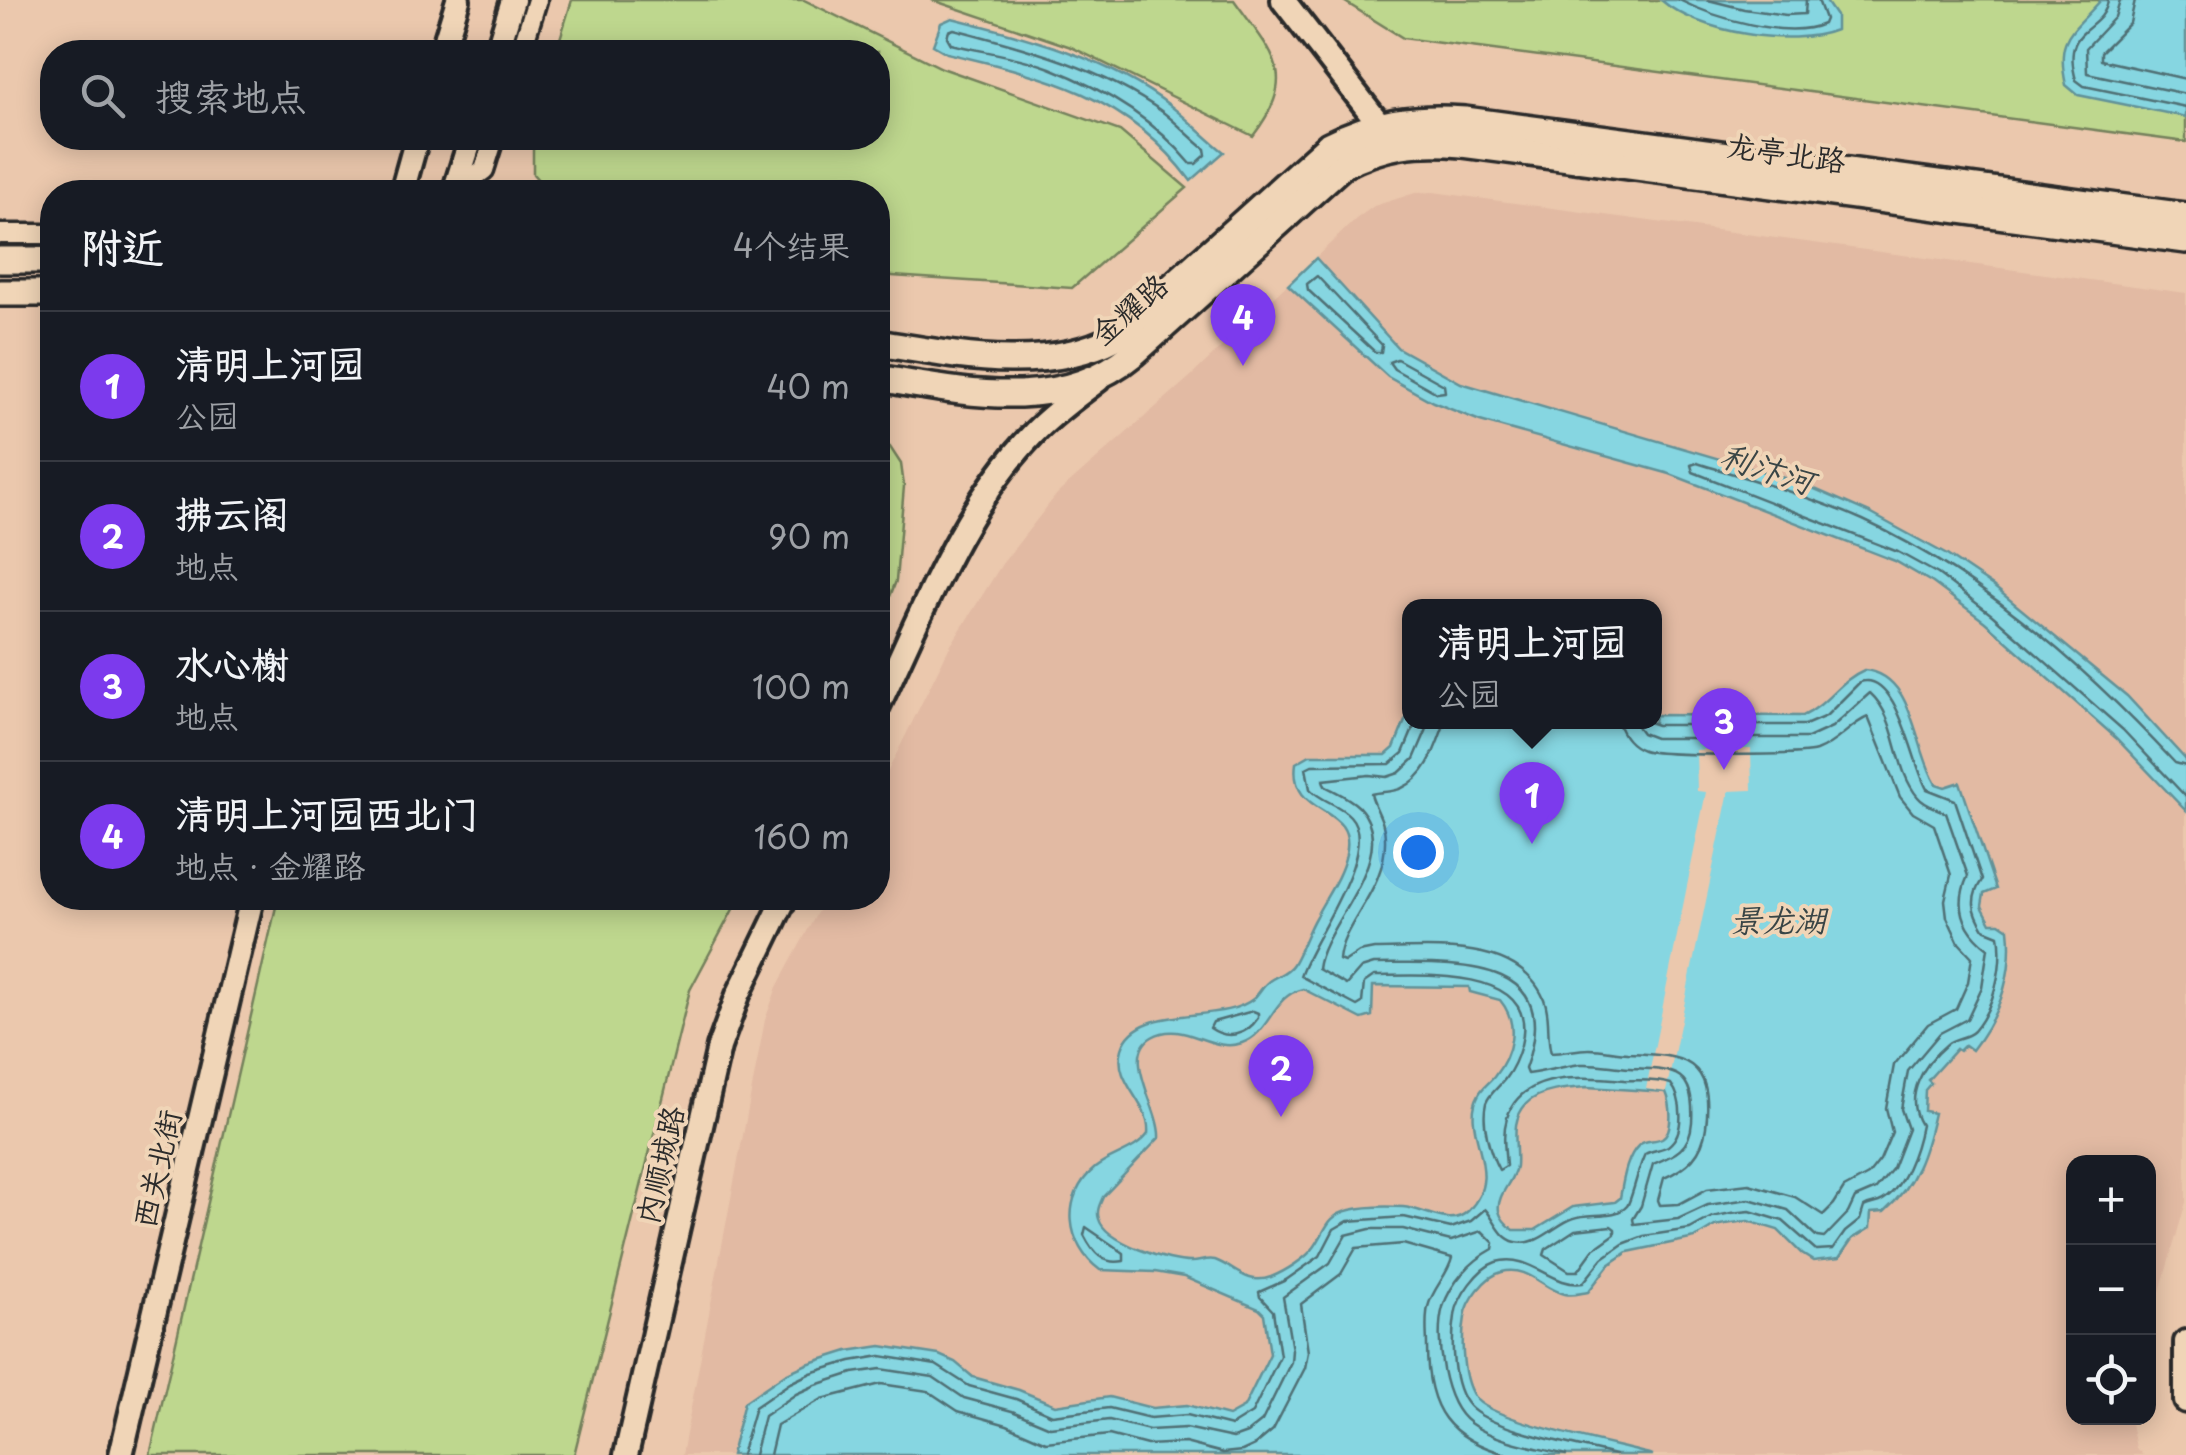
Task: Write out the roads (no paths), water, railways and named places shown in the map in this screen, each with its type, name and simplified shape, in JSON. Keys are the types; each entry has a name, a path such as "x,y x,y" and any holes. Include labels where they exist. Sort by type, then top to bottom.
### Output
{"main road":[{"name":"龙亭北路","path":"1384,139 1412,118 1465,120 2186,216"},
{"name":"金耀路","path":"890,345 984,358 1051,356 1098,346 1116,336 1330,145 1356,131 1384,139"},
{"name":"龙亭北路","path":"1384,139 1462,144 2186,240"},
{"name":"金耀路","path":"890,380 950,390 1021,394 1071,389 1100,378 1133,354 1343,165 1384,139"},
{"path":"0,260 40,260"},
{"path":"0,293 40,293"}],"street":[{"path":"446,40 458,0"},
{"path":"500,40 512,0"},
{"path":"525,40 538,0"},
{"path":"1282,0 1384,139"},
{"path":"405,180 414,150"},
{"path":"458,180 467,150"},
{"path":"470,180 484,170 490,150"},
{"path":"0,234 40,234"},
{"path":"890,681 957,542 994,481 1033,434 1100,378"},
{"name":"西关北街","path":"121,1455 249,910"},
{"name":"内顺城路","path":"626,1455 719,1048 738,995 778,910"},
{"path":"2186,1342 2186,1402"}],"water":[{"path":"1661,0 1825,0 1836,16 1836,30 1795,37 1745,34 1697,21"},
{"path":"2101,0 2186,0 2186,117 2078,95 2066,85 2063,56 2068,36"},
{"path":"952,18 1067,51 1122,75 1172,107 1224,152 1191,181 1167,152 1112,109 1051,81 947,53 933,45 941,23"},
{"path":"1316,258 1398,348 1461,383 1801,483 1870,513 1947,555 1993,586 2127,696 2186,760 2186,811 2116,738 1985,622 1933,583 1895,561 1670,474 1480,421 1433,402 1388,377 1288,285"},
{"name":"景龙湖","path":"1864,670 1881,675 1894,685 1911,715 1936,784 1945,787 1960,782 1996,889 1984,894 1982,906 1991,923 2009,929 2007,978 1997,1008 1972,1050 1965,1045 1959,1051 1956,1049 1928,1080 1931,1083 1925,1090 1924,1111 1934,1113 1922,1155 1904,1191 1884,1212 1871,1213 1870,1228 1852,1239 1839,1258 1813,1261 1778,1230 1748,1221 1715,1226 1695,1238 1628,1252 1609,1265 1588,1292 1565,1294 1511,1271 1489,1278 1478,1290 1466,1311 1463,1349 1468,1383 1477,1400 1532,1424 1653,1455 731,1455 744,1402 807,1364 881,1346 939,1355 973,1377 1055,1405 1109,1397 1152,1408 1187,1405 1228,1416 1244,1407 1270,1354 1264,1314 1184,1277 1100,1270 1080,1248 1074,1234 1072,1206 1076,1193 1095,1168 1137,1145 1148,1134 1144,1112 1120,1061 1130,1034 1161,1019 1221,1011 1253,999 1293,964 1337,878 1347,838 1342,826 1302,794 1296,781 1296,763 1310,755 1386,755 1394,748 1402,728 1662,729 1662,715 1803,716","holes":["1373,986 1469,987 1470,992 1500,1000 1512,1029 1509,1049 1500,1068 1480,1092 1474,1108 1483,1181 1479,1196 1461,1216 1445,1218 1403,1207 1369,1207 1342,1213 1332,1220 1307,1255 1263,1279 1248,1277 1215,1260 1192,1262 1154,1255 1125,1243 1104,1227 1098,1213 1103,1197 1159,1138 1140,1057 1143,1046 1152,1037 1175,1032 1219,1044 1242,1043 1259,1031 1284,999 1303,989 1362,1019 1372,1016","1587,1087 1666,1092 1670,1116 1666,1134 1642,1143 1635,1150 1620,1198 1615,1202 1573,1207 1535,1230 1514,1230 1501,1217 1499,1205 1516,1166 1516,1126 1521,1111 1532,1099 1563,1089"]}],"place":[{"name":"清明上河园西北门","path":"1243,366"},
{"name":"水心榭","path":"1724,770"},
{"name":"清明上河园","path":"1532,844"},
{"name":"拂云阁","path":"1281,1117"}],"water label":[{"name":"利汴河","path":"1767,469"}]}
